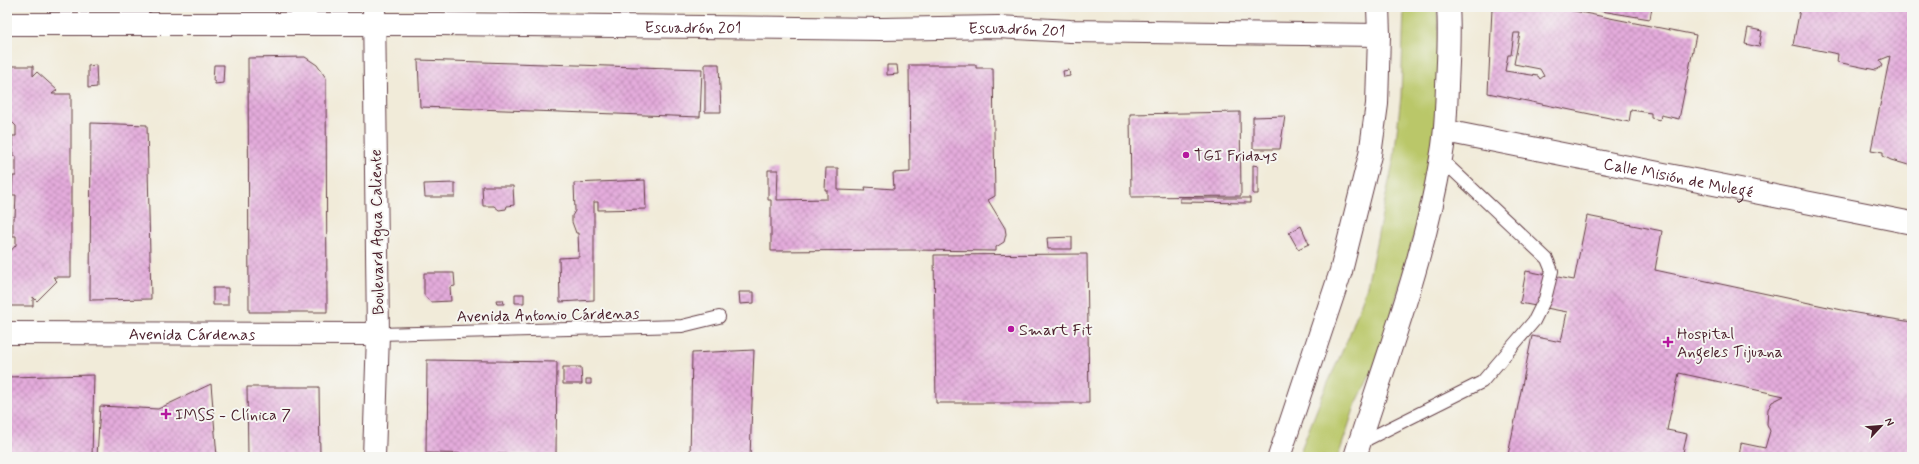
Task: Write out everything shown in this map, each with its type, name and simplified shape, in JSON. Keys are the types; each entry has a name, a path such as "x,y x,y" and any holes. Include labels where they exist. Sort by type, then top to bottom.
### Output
{"street":[{"path":"1279,457 1341,270 1370,155 1377,104 1379,35 1378,7"},
{"path":"1357,450 1400,320 1418,259 1441,159 1445,131 1450,32 1448,7"},
{"name":"Escuadrón 201","path":"7,24 374,15 881,29 998,27 1070,31 1379,35"},
{"name":"Boulevard Agua Caliente","path":"374,15 378,334 374,457"},
{"name":"Calle Misión de Mulegé","path":"1445,131 1912,223"},
{"name":"Avenida Cárdenas","path":"7,333 378,334"}],"lane":[{"path":"1357,450 1482,382 1534,321 1545,299 1552,271 1547,259 1441,159"},
{"name":"Avenida Antonio Cárdenas","path":"378,334 682,326 719,317"}],"green space":[{"path":"1404,7 1437,7 1439,35 1438,104 1431,165 1415,233 1379,357 1355,406 1338,457 1298,457 1323,394 1349,336 1367,286 1394,158 1401,96"}],"building":[{"path":"1495,7 1554,7 1696,35 1679,119 1661,115 1660,120 1651,118 1651,113 1631,110 1629,122 1488,93 1492,9","holes":["1514,33 1520,33 1514,64 1540,69 1544,76 1540,79 1538,76 1505,71 1508,55 1511,55"]},
{"path":"1602,7 1652,7 1650,19 1601,11"},
{"path":"1772,7 1784,7 1784,10"},
{"path":"1793,7 1912,7 1912,166 1891,160 1883,156 1883,152 1871,150 1890,56 1880,60 1883,66 1876,70 1837,62 1838,54 1793,45 1800,9"},
{"path":"1748,28 1762,31 1759,47 1745,44"},
{"path":"305,57 317,65 326,78 327,312 249,312 248,58"},
{"path":"418,60 702,69 700,117 420,107"},
{"path":"705,64 719,64 721,112 705,112"},
{"path":"96,65 97,87 88,88 88,66"},
{"path":"214,65 224,65 223,83 215,84 215,81 213,81"},
{"path":"887,65 897,65 898,74 887,75"},
{"path":"909,65 976,65 976,68 993,68 995,196 988,200 1005,228 1006,234 1004,242 996,247 996,251 771,251 771,200 768,200 768,170 778,170 777,200 827,199 827,190 825,190 826,168 838,168 838,190 866,191 865,187 894,189 893,173 910,172"},
{"path":"7,66 33,66 33,76 37,72 57,90 52,94 71,94 71,277 53,277 57,281 37,301 33,297 33,306 7,306 7,255 16,245 16,236 13,236 13,217 15,217 16,195 12,195 13,176 16,176 16,156 13,156 12,136 16,136 16,126 7,117"},
{"path":"1069,70 1070,76 1064,77 1063,71"},
{"name":"TGI Fridays","path":"1240,112 1241,196 1131,197 1130,114"},
{"path":"1285,116 1280,149 1253,149 1253,117"},
{"path":"91,123 147,125 151,299 90,300"},
{"path":"1253,165 1258,166 1258,194 1253,194"},
{"path":"645,180 646,209 598,210 598,202 594,202 594,300 560,302 559,258 579,257 578,233 576,233 572,222 572,216 575,211 574,183"},
{"path":"455,183 455,197 425,197 424,184"},
{"path":"482,186 513,186 514,205 507,206 506,209 499,210 494,206 483,206"},
{"path":"1180,198 1250,198 1250,203 1180,202"},
{"path":"1587,216 1662,231 1655,270 1856,313 1912,322 1912,457 1739,457 1741,443 1765,448 1770,431 1767,424 1768,409 1772,402 1784,396 1679,373 1667,430 1687,434 1682,457 1515,457 1508,455 1532,336 1561,342 1567,312 1520,303 1526,271 1574,280"},
{"path":"1301,226 1309,244 1298,249 1289,233"},
{"path":"1072,237 1072,249 1048,249 1047,238"},
{"name":"Smart Fit","path":"1087,254 1089,403 936,403 934,255"},
{"path":"424,273 454,273 455,286 450,287 451,301 430,302 424,295"},
{"path":"213,288 228,288 228,305 213,305"},
{"path":"739,292 754,292 754,303 740,304"},
{"path":"515,294 524,294 524,303 515,303"},
{"path":"496,300 503,300 504,304 497,304"},
{"path":"754,350 750,457 690,457 692,353"},
{"path":"427,360 557,362 556,455 426,453"},
{"path":"563,367 581,367 582,384 563,384"},
{"path":"94,375 92,457 7,457 7,377"},
{"path":"586,379 591,379 591,384 586,384"},
{"path":"211,384 217,457 97,457 100,406 158,409"},
{"path":"247,387 319,387 320,457 248,457"}],"place":[{"name":"TGI Fridays","path":"1186,155"},
{"name":"Smart Fit","path":"1011,329"},
{"name":"Hospital Angeles Tijuana","path":"1668,342"},
{"name":"IMSS - Clínica 7","path":"166,414"}]}
